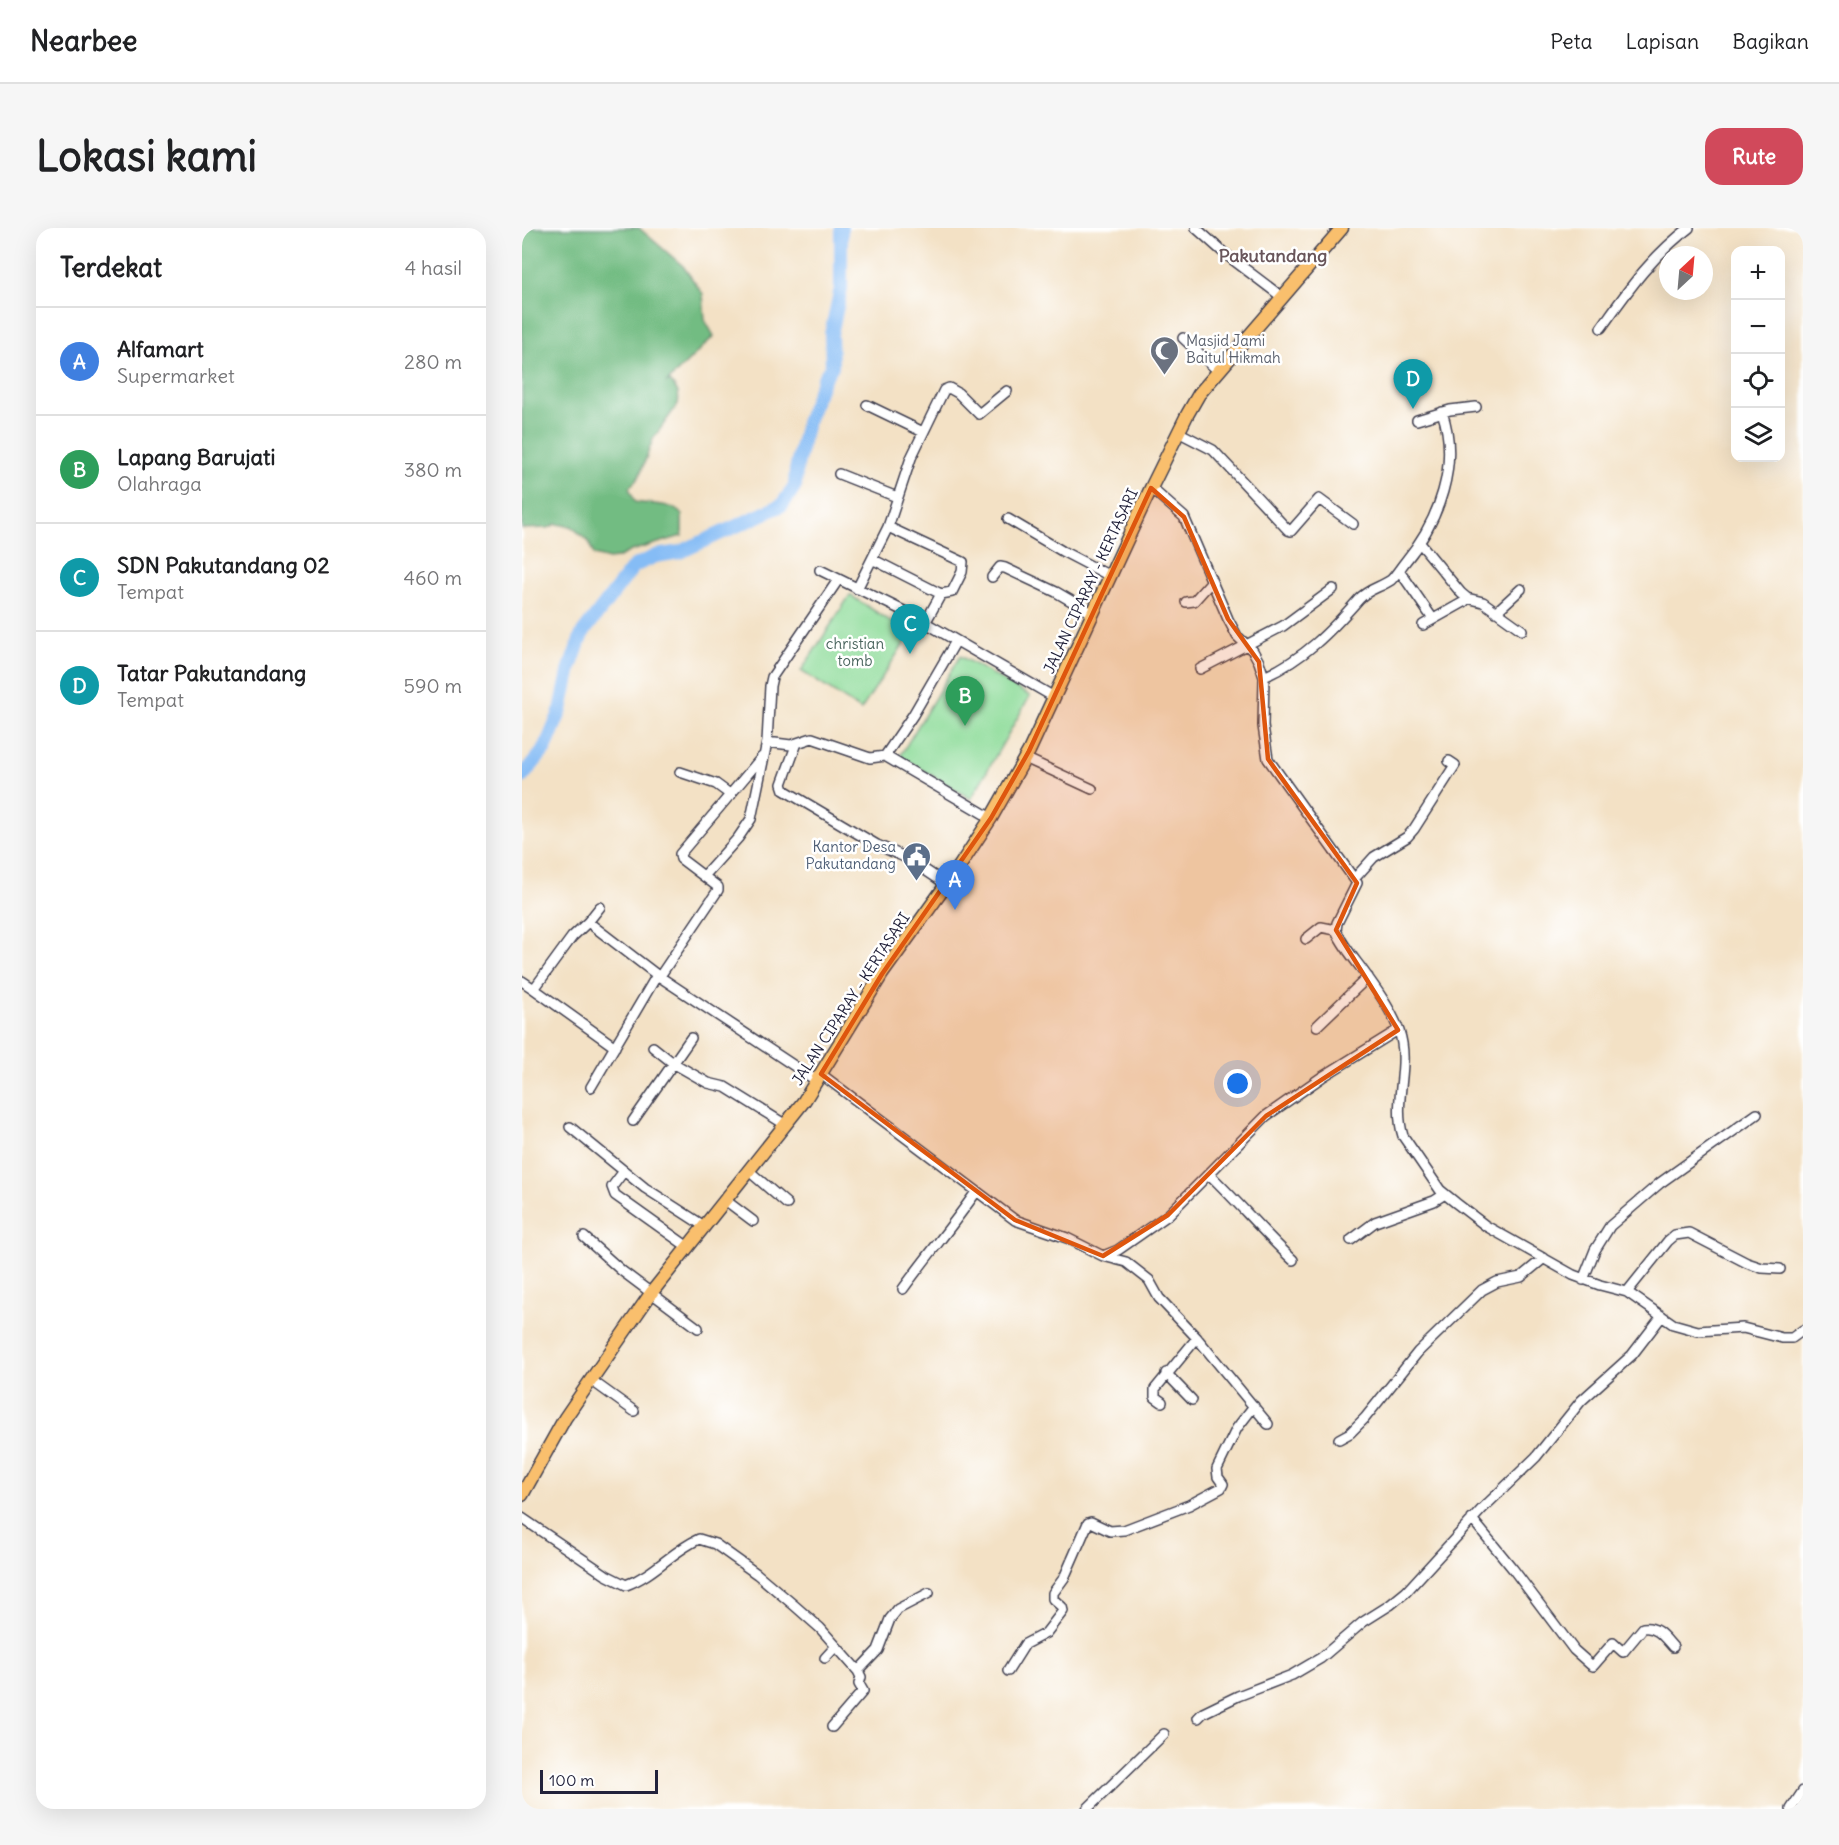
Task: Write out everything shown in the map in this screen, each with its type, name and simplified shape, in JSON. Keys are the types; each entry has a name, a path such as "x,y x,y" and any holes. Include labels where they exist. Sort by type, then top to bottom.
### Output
{"main road":[{"name":"JALAN CIPARAY - KERTASARI","path":"522,1495 565,1418 591,1380 652,1292 786,1125 819,1078 882,974 991,818 1025,758 1151,488 1199,394 1342,228"}],"street":[{"path":"1196,228 1224,253 1282,297"},
{"path":"1601,328 1628,288 1669,243 1689,228"},
{"path":"1183,338 1218,370"},
{"path":"857,589 888,527 897,497 923,432 944,390 949,388 958,393 979,414 1007,391"},
{"path":"867,405 923,432"},
{"path":"1417,420 1442,412 1476,407"},
{"path":"1264,677 1303,655 1330,632 1361,597 1390,580 1420,543 1437,513 1444,493 1449,434 1442,412"},
{"path":"1178,432 1213,450 1288,530 1291,531 1319,499 1353,524"},
{"path":"839,474 897,497"},
{"path":"1151,488 1184,517 1228,619 1237,636 1253,651 1264,677 1263,726 1268,759 1341,863 1355,878 1357,886 1337,923 1336,930 1368,977 1398,1030 1404,1066 1399,1113 1400,1125 1403,1136 1440,1190 1486,1226 1583,1280 1627,1292 1673,1324 1698,1331 1743,1328 1782,1338 1792,1338 1803,1330"},
{"path":"1008,519 1110,576"},
{"path":"872,559 941,594 952,592 962,572 963,562 888,527"},
{"path":"1420,543 1461,593 1467,598 1483,602 1522,630"},
{"path":"992,577 1000,567 1005,568 1056,592 1092,613"},
{"path":"820,570 925,623 1054,697"},
{"path":"1398,570 1433,619"},
{"path":"705,875 738,838 751,819 766,742 772,677 838,580"},
{"path":"1186,602 1194,601 1211,582"},
{"path":"1200,669 1283,626 1333,589"},
{"path":"1496,612 1521,590"},
{"path":"925,623 941,594"},
{"path":"1424,625 1467,598"},
{"path":"885,756 913,715 956,641"},
{"path":"766,742 791,745 816,738 870,758 885,756 991,818"},
{"path":"797,743 782,784 784,790 877,845 907,858 946,884"},
{"path":"591,1088 658,976 718,890 718,887 705,875 681,859 680,854 764,755"},
{"path":"1025,758 1092,789"},
{"path":"1355,878 1374,857 1407,837 1414,829 1455,765 1449,761"},
{"path":"680,772 716,784 731,795"},
{"path":"534,989 572,937 600,907"},
{"path":"588,922 658,976 819,1078 1015,1220 1067,1238 1103,1256 1126,1262 1149,1280 1159,1298 1197,1338 1268,1424"},
{"path":"1306,939 1321,927 1336,930"},
{"path":"1317,1026 1368,977"},
{"path":"522,981 615,1047"},
{"path":"1103,1256 1118,1250 1168,1215 1266,1116 1322,1077 1398,1030"},
{"path":"633,1121 691,1038"},
{"path":"653,1047 673,1063 708,1083 725,1087 786,1125"},
{"path":"1583,1280 1595,1250 1610,1226 1660,1183 1757,1114"},
{"path":"570,1127 650,1192 704,1226"},
{"path":"624,1171 612,1187 615,1195 688,1247"},
{"path":"749,1171 787,1204"},
{"path":"1210,1175 1293,1260"},
{"path":"903,1288 950,1229 976,1191"},
{"path":"1351,1240 1375,1222 1434,1201 1445,1194"},
{"path":"725,1200 753,1221"},
{"path":"1627,1292 1668,1241 1682,1233 1689,1233 1747,1263 1762,1268 1780,1269"},
{"path":"584,1237 622,1271 698,1328"},
{"path":"1339,1439 1350,1433 1365,1418 1418,1352 1482,1290 1497,1282 1521,1277 1544,1258"},
{"path":"1198,1718 1203,1713 1238,1696 1292,1675 1321,1658 1363,1622 1406,1592 1472,1519 1536,1457 1581,1401 1613,1371 1624,1364 1662,1316"},
{"path":"1161,1402 1154,1393 1166,1374 1197,1338"},
{"path":"1166,1374 1192,1400"},
{"path":"591,1380 634,1411"},
{"path":"1008,1671 1025,1644 1046,1633 1063,1611 1053,1599 1053,1593 1064,1578 1088,1523 1091,1522 1110,1531 1124,1530 1189,1505 1221,1488 1223,1484 1218,1477 1217,1469 1238,1428 1254,1406"},
{"path":"522,1518 598,1570 626,1585 661,1566 690,1543 699,1539 715,1544 757,1574 795,1606 858,1671 861,1677 859,1684 863,1691 832,1727"},
{"path":"1472,1519 1574,1650 1591,1665 1593,1666 1613,1643 1623,1652 1643,1628 1651,1627 1657,1630 1673,1647"},
{"path":"858,1671 878,1650 890,1619 898,1609 929,1593"},
{"path":"825,1658 836,1646"},
{"path":"1087,1809 1164,1734"},
{"path":"1791,1809 1803,1791"}],"highlighted area":[{"path":"1151,488 1184,517 1228,619 1259,662 1268,759 1357,883 1336,930 1398,1030 1266,1116 1168,1215 1103,1256 1015,1220 821,1074 882,974 991,818 1029,751"}],"green space":[{"path":"522,228 639,228 683,266 703,294 705,320 714,336 666,383 670,381 676,389 679,397 678,404 653,439 639,477 629,488 635,502 667,506 678,511 682,515 682,536 609,559 594,555 588,541 571,526 556,524 548,528 522,529"},
{"name":"christian tomb","path":"850,595 910,634 861,710 801,671"},
{"path":"960,656 1030,696 971,799 900,756"}],"waterway":[{"path":"522,777 545,749 561,710 570,668 582,634 634,566 656,556 680,552 782,505 795,486 796,470 807,422 824,378 832,366 831,334 841,288 841,228"}],"place":[{"name":"Masjid Jami Baitul Hikmah","path":"1165,376"},
{"name":"Tatar Pakutandang","path":"1413,409"},
{"name":"SDN Pakutandang 02","path":"910,654"},
{"name":"Lapang Barujati","path":"965,726"},
{"name":"Kantor Desa Pakutandang","path":"917,882"},
{"name":"Alfamart","path":"955,910"}],"district":[{"name":"Pakutandang","path":"1273,256"}]}
